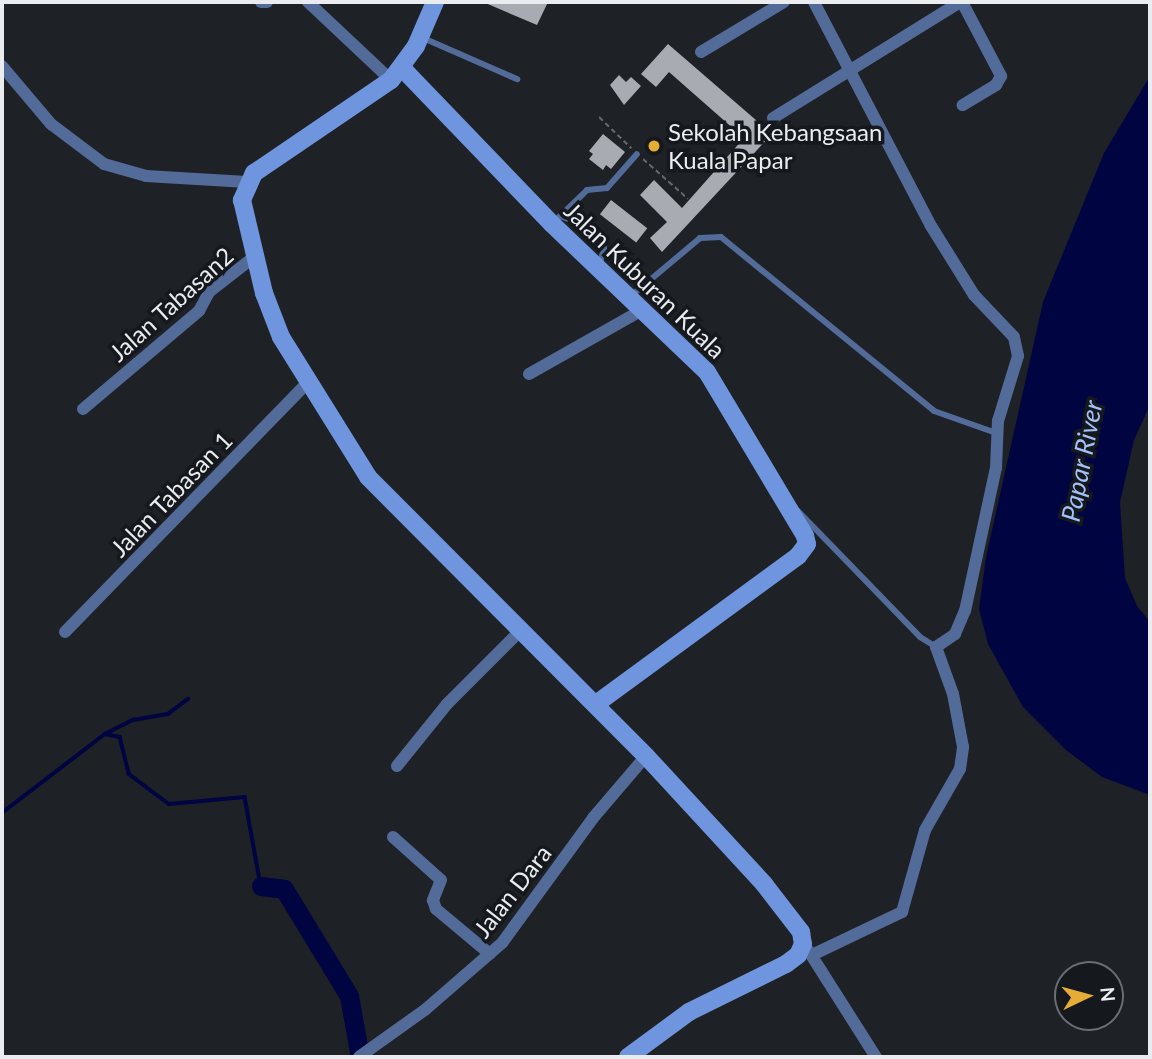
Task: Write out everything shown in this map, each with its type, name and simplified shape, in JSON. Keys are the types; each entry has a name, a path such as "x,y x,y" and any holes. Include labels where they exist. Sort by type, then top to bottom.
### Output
{"main road":[{"path":"435,2 420,37 397,74 247,182 242,200 254,257 271,315 306,384 378,488 646,756 794,920 807,949 786,964 689,1012 628,1057"},
{"name":"Jalan Kuburan Kuala","path":"397,74 556,220 598,269 707,372 805,536 804,551 596,705"}],"street":[{"path":"261,2 267,2"},
{"path":"308,2 397,74"},
{"path":"701,52 784,2"},
{"path":"814,2 852,68 962,278 1016,342 1018,356 996,433 996,468 965,611 955,634 936,647 953,694 963,747 948,794 925,830 907,902 893,917 807,949 876,1057"},
{"path":"773,118 961,2 1001,76 996,85 963,105"},
{"path":"2,66 51,124 104,164 146,176 247,182"},
{"name":"Jalan Tabasan2","path":"83,409 199,312 209,292 254,257"},
{"path":"529,374 635,303"},
{"name":"Jalan Tabasan 1","path":"65,632 306,384"},
{"path":"397,766 447,704 521,630"},
{"name":"Jalan Dara","path":"359,1057 490,954 593,818 646,756"},
{"path":"393,837 441,880 433,900 436,908 490,954"}],"lane":[{"path":"420,37 517,79"},
{"path":"556,220 587,190 607,188 638,154"},
{"path":"635,303 700,238 721,236 926,405 996,433"},
{"path":"782,495 920,637 936,647"}],"water":[{"name":"Papar River","path":"1150,76 1150,405 1134,440 1120,502 1125,578 1137,606 1150,622 1150,795 1102,777 1066,750 1023,707 988,644 979,609 986,557 1043,302 1104,153"}],"building":[{"path":"483,2 548,2 537,25"},
{"path":"668,44 772,134 662,252 650,238 667,222 640,195 654,180 682,208 744,138 669,72 656,87 641,74"},
{"path":"619,75 626,82 631,77 641,86 624,105 610,85"},
{"path":"603,134 625,152 611,169 606,165 603,170 589,159 593,154 589,151"},
{"path":"611,200 647,228 636,243 600,214"}],"waterway":[{"path":"2,813 105,734 133,720 168,714 188,699"},
{"path":"105,734 120,737 129,774 169,804 245,797 261,886"},
{"path":"261,886 284,889 349,996 360,1057"}],"place":[{"name":"Sekolah Kebangsaan Kuala Papar","path":"654,146"}]}
